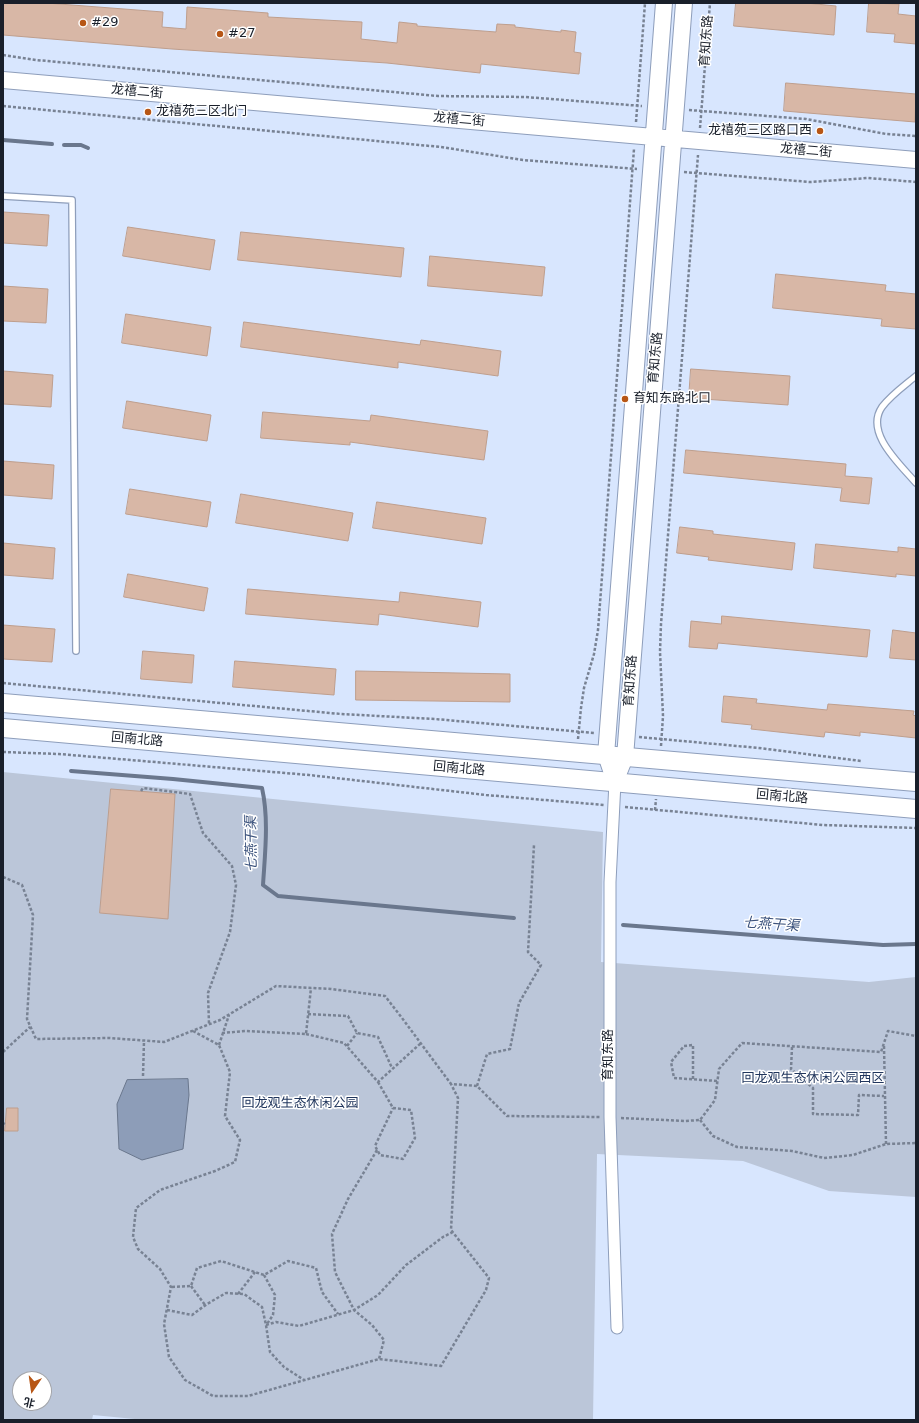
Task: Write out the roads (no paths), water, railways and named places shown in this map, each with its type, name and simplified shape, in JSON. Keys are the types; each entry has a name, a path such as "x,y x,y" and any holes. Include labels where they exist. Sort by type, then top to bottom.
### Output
{"main road":[{"name":"育知东路","path":"615,782 606,755 664,3"},
{"name":"育知东路","path":"615,782 625,757 684,3"},
{"name":"龙禧二街","path":"3,80 916,160"},
{"name":"回南北路","path":"3,703 916,782"},
{"name":"回南北路","path":"3,728 916,809"}],"street":[{"name":"育知东路","path":"615,782 610,882 610,1117 617,1328"}],"lane":[{"path":"3,196 72,200 76,651"},
{"path":"916,376 890,398 881,409 877,418 879,435 886,447 916,483"}],"waterway":[{"path":"3,140 52,144"},
{"path":"64,145 81,145 88,148"},
{"name":"七燕干渠","path":"71,771 262,788 266,824 263,885 278,896 514,918"},
{"name":"七燕干渠","path":"623,925 883,945 916,944"}],"place":[{"name":"#29","path":"83,23"},
{"name":"#27","path":"220,34"},
{"name":"龙禧苑三区北门","path":"148,112"},
{"name":"龙禧苑三区路口西","path":"820,131"},
{"name":"育知东路北口","path":"625,399"}],"park label":[{"name":"回龙观生态休闲公园西区","path":"813,1079"},
{"name":"回龙观生态休闲公园","path":"300,1104"}]}
